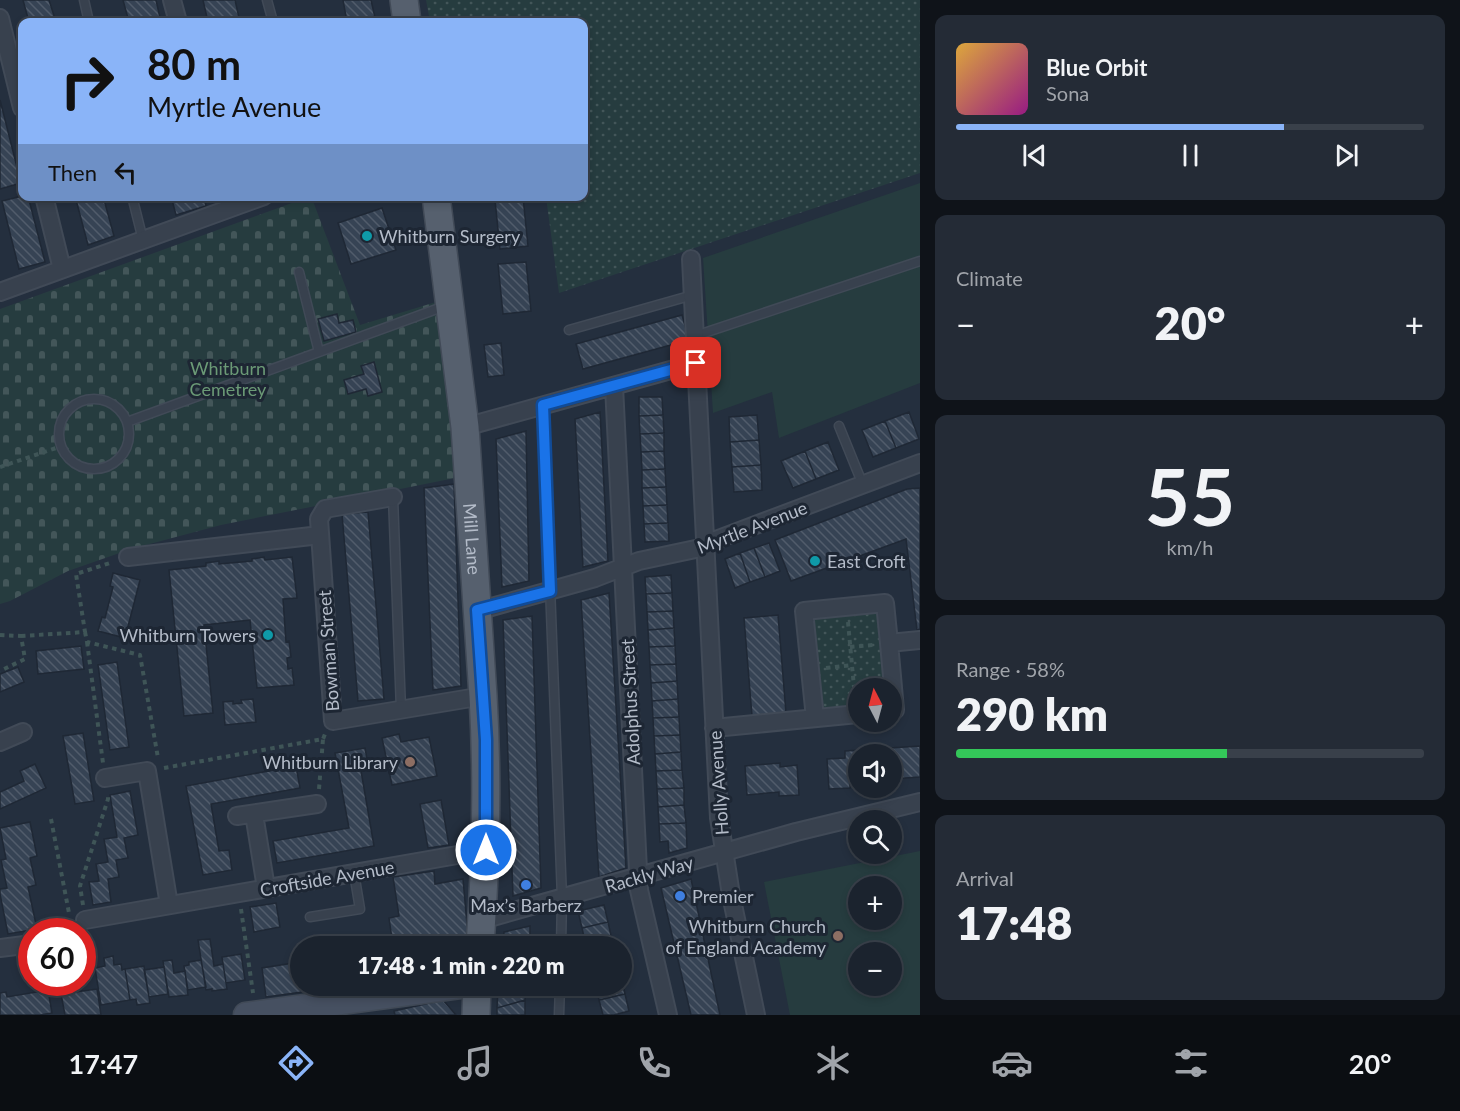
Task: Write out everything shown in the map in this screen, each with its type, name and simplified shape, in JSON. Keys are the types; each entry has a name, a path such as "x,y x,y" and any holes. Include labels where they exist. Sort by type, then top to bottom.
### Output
{"main road":[{"path":"404,0 406,18"},
{"name":"Mill Lane","path":"437,201 465,427 486,740 486,850 481,936"},
{"path":"476,1015 477,996"}],"street":[{"path":"172,0 177,18"},
{"path":"0,18 18,92"},
{"path":"45,201 62,269"},
{"path":"0,292 143,240 222,204 238,201"},
{"name":"Holly Avenue","path":"691,259 714,728 723,853 756,1015"},
{"path":"465,427 696,363"},
{"name":"Adolphus Street","path":"614,386 639,890 668,1015"},
{"name":"Myrtle Avenue","path":"477,610 595,578 639,561 705,547 713,541 920,463"},
{"name":"Bowman Street","path":"393,497 325,509 319,519 333,721 483,696"},
{"path":"128,557 320,536"},
{"path":"815,718 804,611 885,603 892,678"},
{"path":"889,643 920,640"},
{"path":"714,728 848,715"},
{"path":"0,742 23,732"},
{"path":"105,778 154,770 169,905"},
{"name":"Rackly Way","path":"482,920 796,832 920,802"},
{"path":"237,816 317,804"},
{"path":"254,814 266,888"},
{"name":"Croftside Avenue","path":"96,918 486,850"},
{"path":"0,948 18,946"},
{"path":"251,1014 366,1003 405,996"}],"lane":[{"path":"84,0 88,18"},
{"path":"267,0 272,18"},
{"path":"133,201 143,240"},
{"path":"695,336 920,261"},
{"path":"299,272 319,351"},
{"path":"568,330 693,295"},
{"path":"128,422 449,305"},
{"path":"91,399 113,404 128,422 129,434 122,456 102,468 80,466 71,459 62,446 60,429 63,418 70,408 79,402 91,399"},
{"path":"543,405 562,898 561,936"},
{"path":"838,426 863,485"},
{"path":"393,497 401,710"},
{"path":"310,917 360,909 354,873"},
{"path":"559,1015 560,996"}],"path":[{"path":"0,467 62,446"},
{"path":"85,918 80,886 108,799 76,574 128,557"},
{"path":"846,607 854,678"},
{"path":"0,635 85,632"},
{"path":"0,671 25,659 21,636"},
{"path":"87,642 140,654 153,730"},
{"path":"810,669 852,665"},
{"path":"317,804 322,739 333,721"},
{"path":"154,770 322,739"},
{"path":"51,819 69,918"},
{"path":"239,893 251,1014"}],"green space":[{"path":"426,0 920,0 920,173 559,293 547,201 588,201 588,18 429,18"},
{"path":"920,183 920,383 779,438 772,392 713,413 703,258"},
{"name":"Whitburn Cemetrey","path":"297,201 313,201 360,325 436,302 450,411 455,478 221,525 131,549 68,571 0,604 0,309"},
{"path":"877,611 884,678 848,678 848,709 823,711 814,618"},
{"name":"Whitburn Church of England Academy","path":"920,851 920,1015 790,1015 764,882 855,864 902,864 902,855"}],"building":[{"path":"23,0 49,0 55,18 28,18"},
{"path":"123,0 156,0 160,18 128,18"},
{"path":"203,0 235,0 239,18 207,18"},
{"path":"343,0 371,0 375,18 346,18"},
{"path":"0,100 18,171 18,184 0,189"},
{"path":"18,197 18,201 29,201 45,262 19,269 2,201"},
{"path":"76,201 104,201 114,236 88,245"},
{"path":"172,201 205,201 206,206 176,215"},
{"path":"495,201 523,201 528,246 500,249"},
{"name":"Whitburn Surgery","path":"382,208 396,250 351,264 338,223"},
{"path":"526,262 531,311 503,314 498,264"},
{"path":"337,314 339,323 353,320 356,332 324,341 318,319"},
{"path":"682,315 689,340 583,369 576,344"},
{"path":"501,343 504,375 488,377 484,345"},
{"path":"374,362 382,392 368,396 366,389 348,394 344,380 364,374 361,366"},
{"path":"639,397 662,397 663,415 639,416"},
{"path":"600,412 608,561 583,567 575,419"},
{"path":"909,412 919,439 896,448 885,421"},
{"path":"663,415 664,433 640,434 639,416"},
{"path":"757,415 759,440 730,442 729,417"},
{"path":"885,421 896,448 873,457 862,430"},
{"path":"526,431 529,581 502,587 496,439"},
{"path":"664,433 664,451 641,452 640,434"},
{"path":"759,440 761,465 732,467 730,442"},
{"path":"828,442 839,470 816,479 805,451"},
{"path":"664,451 665,469 642,470 641,452"},
{"path":"805,451 816,479 793,488 781,461"},
{"path":"761,465 762,490 734,492 732,467"},
{"path":"665,469 666,487 642,488 642,470"},
{"path":"454,484 461,686 433,690 424,488"},
{"path":"666,487 667,505 643,506 642,488"},
{"name":"East Croft","path":"920,488 920,629 917,630 906,539 791,581 775,540 907,489"},
{"path":"667,505 668,523 644,524 643,506"},
{"path":"368,512 384,699 358,701 342,514"},
{"path":"668,523 669,541 645,542 644,524"},
{"path":"769,543 780,571 765,577 754,548"},
{"path":"754,548 765,577 750,582 740,553"},
{"path":"740,553 750,582 735,588 725,559"},
{"name":"Whitburn Towers","path":"264,557 265,560 292,557 297,598 283,599 286,642 289,641 291,657 287,658 288,669 292,668 294,685 257,688 250,620 204,625 213,713 184,716 169,570 206,566 206,563 219,561 219,564 252,561 252,559"},
{"path":"113,573 140,580 125,638 98,631 102,617 105,618 113,587 110,586"},
{"path":"671,575 672,593 646,594 645,577"},
{"path":"609,593 626,868 599,877 581,600"},
{"path":"672,593 673,611 647,612 646,594"},
{"path":"673,611 674,628 648,630 647,612"},
{"path":"778,615 786,713 752,716 744,618"},
{"path":"532,616 541,888 513,896 503,620"},
{"path":"674,628 675,646 649,647 648,630"},
{"path":"81,646 84,669 38,674 36,651"},
{"path":"675,646 676,664 650,665 649,647"},
{"path":"117,662 129,747 110,750 98,665"},
{"path":"676,664 677,681 651,683 650,665"},
{"path":"18,667 24,682 0,692 0,674"},
{"path":"677,681 678,699 652,701 651,683"},
{"path":"253,699 256,722 225,725 223,702 233,701 233,704 242,703 241,700"},
{"path":"678,699 679,717 653,718 652,701"},
{"path":"679,717 680,735 654,736 653,718"},
{"path":"83,733 94,801 75,804 63,736"},
{"name":"Whitburn Library","path":"399,734 401,742 429,737 437,776 392,785 382,738"},
{"path":"680,735 681,752 655,754 654,736"},
{"path":"920,746 920,777 902,778 902,747"},
{"path":"365,748 369,770 361,771 374,846 277,863 273,841 349,828 335,753"},
{"path":"845,751 848,751 848,788 829,789 827,759 845,758"},
{"path":"681,752 682,770 656,771 655,754"},
{"path":"780,763 780,767 797,765 799,795 779,796 779,792 747,795 745,766"},
{"path":"35,764 46,788 0,809 0,792 24,781 20,771"},
{"path":"296,766 300,788 211,804 219,851 229,850 232,870 203,875 186,786"},
{"path":"682,770 684,788 657,789 656,771"},
{"path":"684,788 684,805 658,807 657,789"},
{"path":"130,791 138,835 124,838 128,858 116,860 119,877 108,879 111,902 93,905 89,882 99,881 96,864 108,862 104,839 117,837 110,795"},
{"path":"441,800 449,845 428,848 420,804"},
{"path":"684,805 686,823 659,824 658,807"},
{"path":"30,822 37,856 30,858 36,885 28,887 35,918 18,918 18,932 8,934 0,894 0,889 7,888 1,860 6,859 0,828"},
{"path":"686,823 687,848 669,853 668,841 660,842 659,824"},
{"path":"434,871 435,884 463,879 468,936 392,936 389,918 399,916 393,877"},
{"path":"691,879 720,1015 691,1015 661,888"},
{"path":"276,903 280,927 254,932 250,907"},
{"path":"604,905 608,922 582,928 578,911"},
{"path":"608,922 611,936 584,936 582,928"},
{"path":"530,926 530,936 504,936 504,932"},
{"path":"210,939 214,966 223,964 227,989 206,990 198,940"},
{"path":"241,954 245,980 226,983 222,957"},
{"path":"113,956 114,965 121,964 122,970 125,969 130,1000 101,1005 96,968 105,966 104,958"},
{"path":"172,960 174,973 185,971 188,995 169,997 163,961"},
{"path":"201,960 206,987 188,990 184,966 189,965 189,962"},
{"path":"290,964 290,994 266,997 262,968"},
{"path":"144,966 150,1003 137,1005 136,999 130,1000 125,969"},
{"path":"164,967 168,994 149,997 144,970"},
{"path":"96,989 101,1015 65,1015 61,996 96,996"},
{"path":"6,992 7,997 49,996 52,1013 0,1015 0,993"},
{"path":"498,996 525,996 525,1000 497,1008"},
{"path":"598,996 616,996 599,1000"},
{"path":"625,996 629,1011 603,1015 599,1000"},
{"path":"443,1000 456,1015 395,1015 394,1011"},
{"path":"525,1000 525,1015 497,1015 497,1008"}],"place":[{"name":"Whitburn Surgery","path":"367,236"},
{"name":"East Croft","path":"815,561"},
{"name":"Whitburn Towers","path":"268,635"},
{"name":"Whitburn Library","path":"410,762"},
{"name":"Max’s Barberz","path":"526,885"},
{"name":"Premier","path":"680,896"},
{"name":"Whitburn Church of England Academy","path":"838,936"}],"route":[{"path":"486,850 486,740 477,610 550,591 543,405 696,363"}]}
